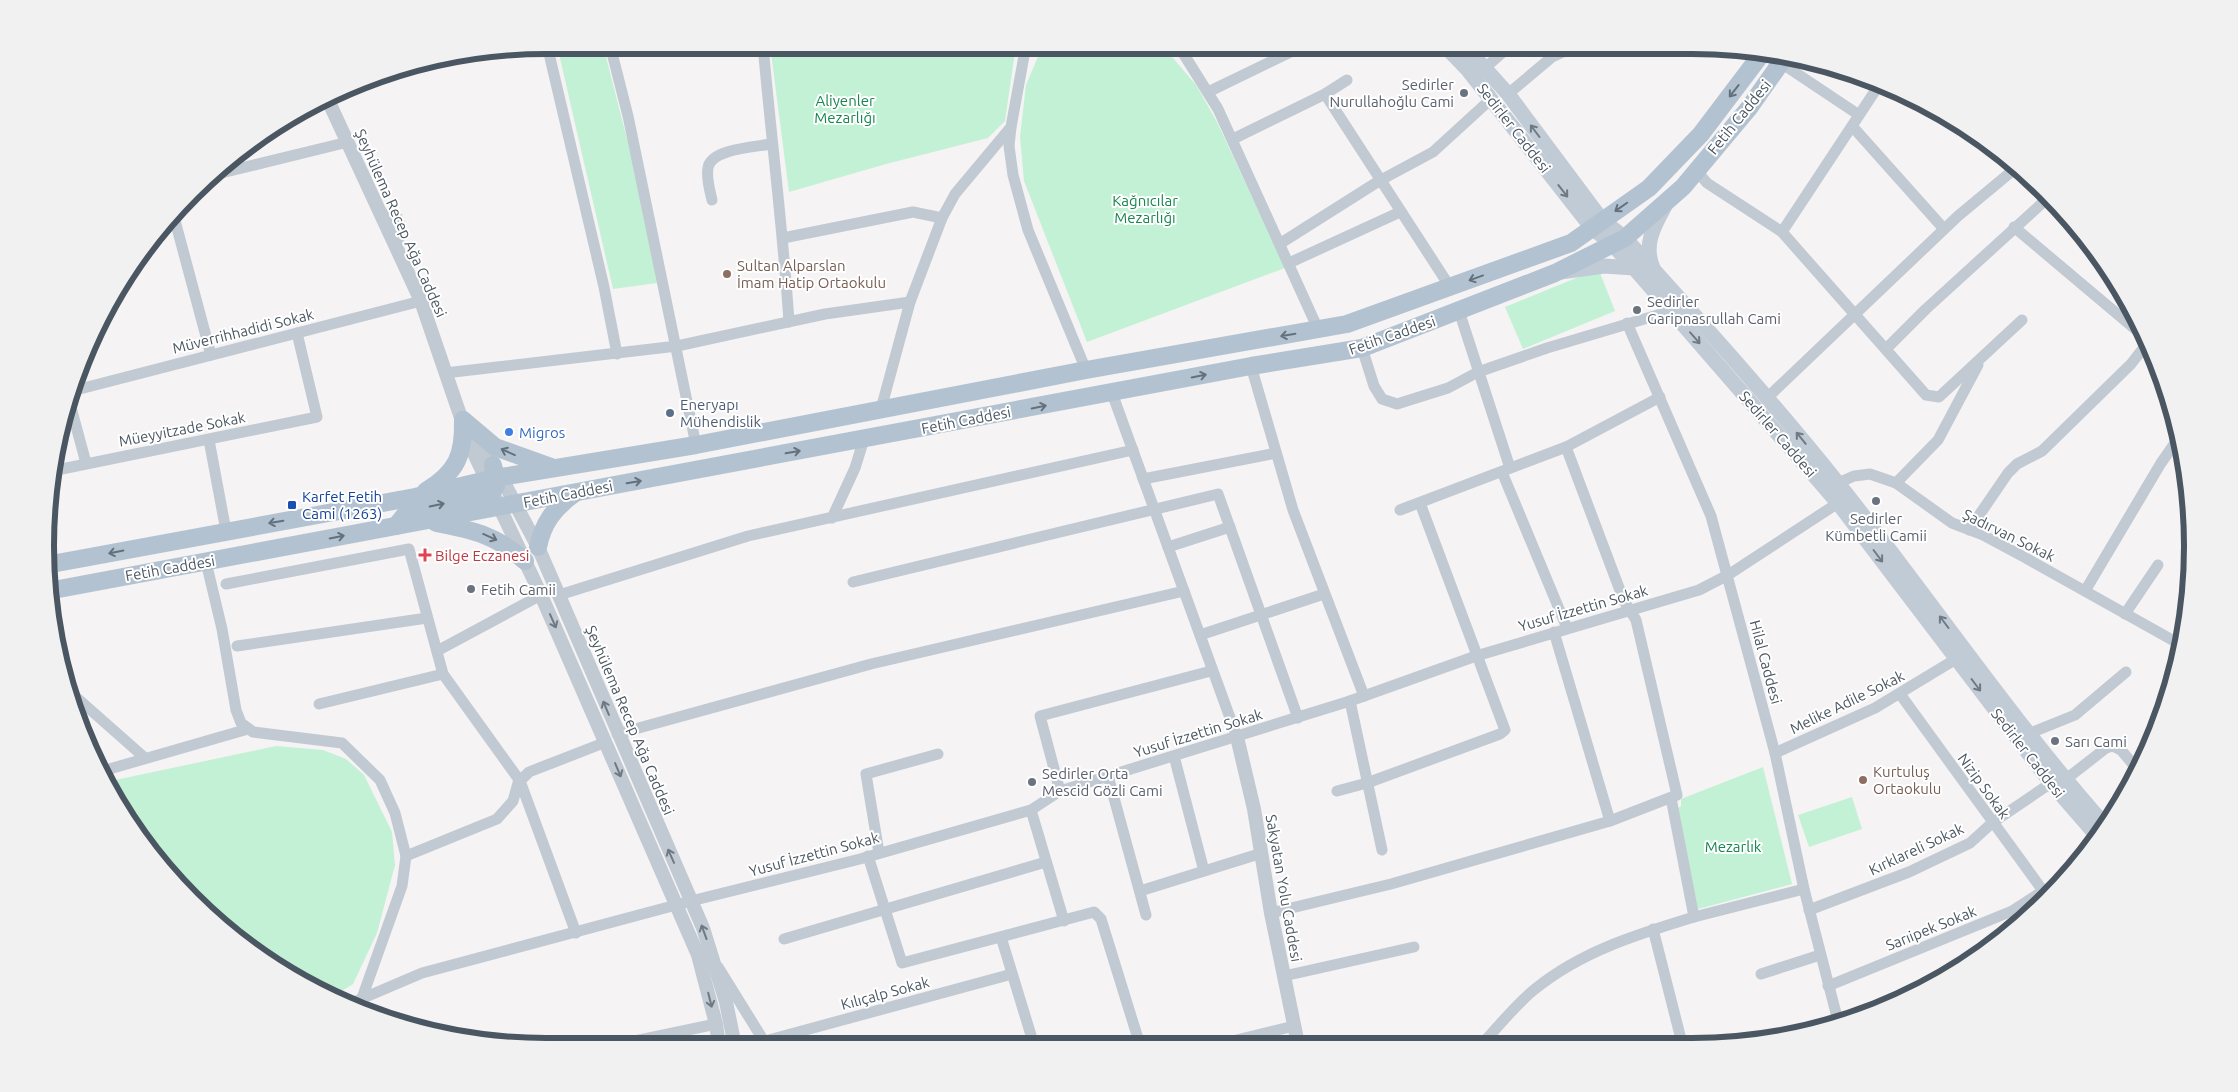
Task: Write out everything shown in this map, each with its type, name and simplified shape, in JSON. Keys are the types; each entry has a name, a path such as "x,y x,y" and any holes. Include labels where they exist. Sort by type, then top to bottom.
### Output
{"main road":[{"name":"Sedirler Caddesi","path":"1453,54 1597,224 1653,269 1768,397 1838,483 2028,734 2058,782 2100,820"},
{"name":"Sedirler Caddesi","path":"1474,54 1508,94 1597,224"},
{"name":"Fetih Caddesi","path":"55,563 226,531 496,484 554,468 696,445 1086,370 1347,324 1570,242 1649,188 1694,141 1758,58"},
{"name":"Fetih Caddesi","path":"496,484 517,504 1251,366 1362,348 1459,312 1555,273 1619,241 1668,202 1683,187 1749,108 1781,62"},
{"path":"1653,269 1648,257 1649,238 1668,202"},
{"name":"Sedirler Caddesi","path":"1619,241 1634,268 1838,503 1956,659 2058,782 2093,831"},
{"path":"1555,273 1604,266 1634,268"},
{"path":"463,420 495,447 518,457 554,468"},
{"path":"415,498 449,474 460,457 464,440 463,420"},
{"path":"396,526 407,512 496,484 515,483 581,470 604,460"},
{"name":"Fetih Caddesi","path":"56,590 426,521 496,484"},
{"path":"538,547 541,531 549,516 576,492"},
{"path":"426,521 486,535 508,546 525,561"}],"street":[{"path":"549,54 604,287 617,354"},
{"path":"612,54 628,116 696,445"},
{"path":"763,54 771,144 783,238 789,322"},
{"path":"1024,54 1009,146 1013,175 1028,230 1086,370"},
{"path":"1184,54 1208,92 1233,139 1318,329"},
{"path":"1208,92 1287,54"},
{"path":"1485,68 1501,54"},
{"path":"1508,94 1552,57 1558,54"},
{"path":"1792,64 1859,115"},
{"path":"1233,139 1325,94 1347,80"},
{"path":"1782,232 1876,90"},
{"path":"1325,94 1379,181 1450,287"},
{"path":"1281,243 1379,181 1433,152 1491,99"},
{"name":"Şeyhülema Recep Ağa Caddesi","path":"330,104 421,301 471,447 496,484 525,561 691,901 714,960 733,1038"},
{"path":"1852,126 1944,229"},
{"path":"880,409 910,302 942,218 955,194 1011,127"},
{"path":"226,172 348,142"},
{"path":"712,200 708,168 711,161 720,153 771,144"},
{"path":"1696,170 1707,183 1782,232 1926,395 1939,397 2022,320"},
{"path":"1768,397 1944,229 2011,171"},
{"path":"1886,350 2014,227 2043,202"},
{"path":"783,238 913,212 942,218"},
{"path":"1289,263 1400,212"},
{"path":"175,223 211,355"},
{"path":"2014,227 2133,328"},
{"name":"Müverrihhadidi Sokak","path":"80,388 421,301"},
{"path":"445,373 677,346 824,314 910,302"},
{"path":"1362,348 1374,386 1382,399 1397,404 1448,388 1478,372 1581,336 1671,311"},
{"path":"1459,312 1506,470 1566,628"},
{"name":"Hilal Caddesi","path":"1627,323 1712,516 1775,753 1804,888 1837,1016"},
{"name":"Müeyyitzade Sokak","path":"60,469 317,417 298,333"},
{"path":"1969,530 2008,473 2017,464 2042,451 2131,364 2143,348"},
{"path":"1896,483 1938,440 1982,357"},
{"path":"1251,366 1293,510 1364,696"},
{"path":"1112,393 1200,635 1211,671 1237,738"},
{"path":"1400,510 1566,447 1660,397"},
{"path":"73,413 86,463"},
{"path":"832,518 855,468 864,439"},
{"path":"209,440 226,531"},
{"path":"2085,591 2174,445"},
{"path":"1271,914 1390,884 1610,821 1677,795 1636,620 1624,601 1566,447"},
{"path":"559,595 748,536 1133,450"},
{"path":"1143,479 1276,453"},
{"name":"Şadırvan Sokak","path":"1838,483 1854,476 1870,474 1896,483 1952,523 1998,543 2175,642"},
{"path":"1838,483 1838,503"},
{"path":"853,582 1218,494 1298,718"},
{"path":"1337,791 1367,783 1500,734 1505,730 1420,503"},
{"name":"Yusuf İzzettin Sokak","path":"357,1000 422,973 691,901 873,855 1031,810 1060,791 1237,738 1350,701 1476,656 1699,590 1728,575 1838,503"},
{"name":"Şeyhülema Recep Ağa Caddesi","path":"517,504 559,595 676,905 698,955 718,1038"},
{"path":"1168,547 1230,527"},
{"path":"226,584 408,549 443,674 520,781 576,933"},
{"path":"206,562 236,710 241,723 248,729 262,735 315,738 342,743 380,780 394,813 406,856 402,886 385,939 362,998"},
{"path":"2125,614 2158,565"},
{"path":"406,856 497,819 513,801 520,781 529,772 612,738 871,664 1184,591"},
{"path":"437,651 541,594"},
{"path":"1200,635 1324,594"},
{"path":"237,646 427,618"},
{"path":"1554,632 1610,821"},
{"name":"Melike Adile Sokak","path":"1775,753 1875,708 1956,659"},
{"path":"1060,791 1040,716 1211,671"},
{"path":"2028,734 2075,715 2126,672"},
{"path":"318,704 443,674"},
{"name":"Nizip Sokak","path":"1900,694 2043,891"},
{"path":"79,699 146,758"},
{"path":"1350,701 1382,850"},
{"path":"108,769 248,729"},
{"name":"Sakyatan Yolu Caddesi","path":"1237,738 1262,853 1271,914 1297,1038"},
{"name":"Kırklareli Sokak","path":"1810,910 1909,872 1970,843 1992,823 2058,782 2106,748 2113,746 2121,750 2133,764"},
{"path":"938,754 866,774 873,855 885,909 902,963 1094,912 1100,919 1138,1038"},
{"path":"1174,756 1204,871"},
{"path":"1108,776 1146,915"},
{"path":"1670,798 1694,917"},
{"path":"1031,810 1064,920"},
{"path":"1140,890 1262,853"},
{"path":"784,939 1046,862"},
{"path":"1488,1038 1534,989 1570,965 1609,945 1694,917 1804,888"},
{"name":"Sarıipek Sokak","path":"1828,986 2012,911 2037,897"},
{"path":"1653,929 1681,1038"},
{"path":"1001,937 1032,1038"},
{"path":"1284,976 1414,947"},
{"path":"1761,974 1820,955"},
{"path":"714,960 762,1038"},
{"name":"Kılıçalp Sokak","path":"787,1038 1012,974"},
{"path":"652,1038 716,1024"},
{"path":"1245,1038 1294,1026"}],"green space":[{"path":"559,54 605,54 640,190 657,283 613,289"},
{"name":"Aliyenler Mezarlığı","path":"771,54 1015,54 1005,121 988,138 886,164 789,192"},
{"name":"Kağnıcılar Mezarlığı","path":"1039,54 1170,54 1196,85 1217,122 1285,268 1087,342 1024,181 1020,137 1026,85"},
{"path":"1600,273 1615,311 1523,349 1505,307 1586,274"},
{"path":"276,746 323,750 346,759 364,775 392,832 395,865 377,933 353,984 339,992 328,987 273,955 246,937 221,916 176,871 155,846 114,780"},
{"name":"Mezarlık","path":"1763,767 1792,884 1698,909 1677,809 1681,806 1681,799"},
{"path":"1852,797 1862,829 1809,847 1798,815"}],"place":[{"name":"Sedirler Nurullahoğlu Cami","path":"1464,93"},
{"name":"Sultan Alparslan İmam Hatip Ortaokulu","path":"727,274"},
{"name":"Sedirler Garipnasrullah Cami","path":"1637,310"},
{"name":"Eneryapı Mühendislik","path":"670,413"},
{"name":"Migros","path":"509,432"},
{"name":"Sedirler Kümbetli Camii","path":"1876,501"},
{"name":"Karfet Fetih Cami (1263)","path":"292,505"},
{"name":"Bilge Eczanesi","path":"425,555"},
{"name":"Fetih Camii","path":"471,589"},
{"name":"Sarı Cami","path":"2055,741"},
{"name":"Kurtuluş Ortaokulu","path":"1863,780"},
{"name":"Sedirler Orta Mescid Gözli Cami","path":"1032,782"}]}
